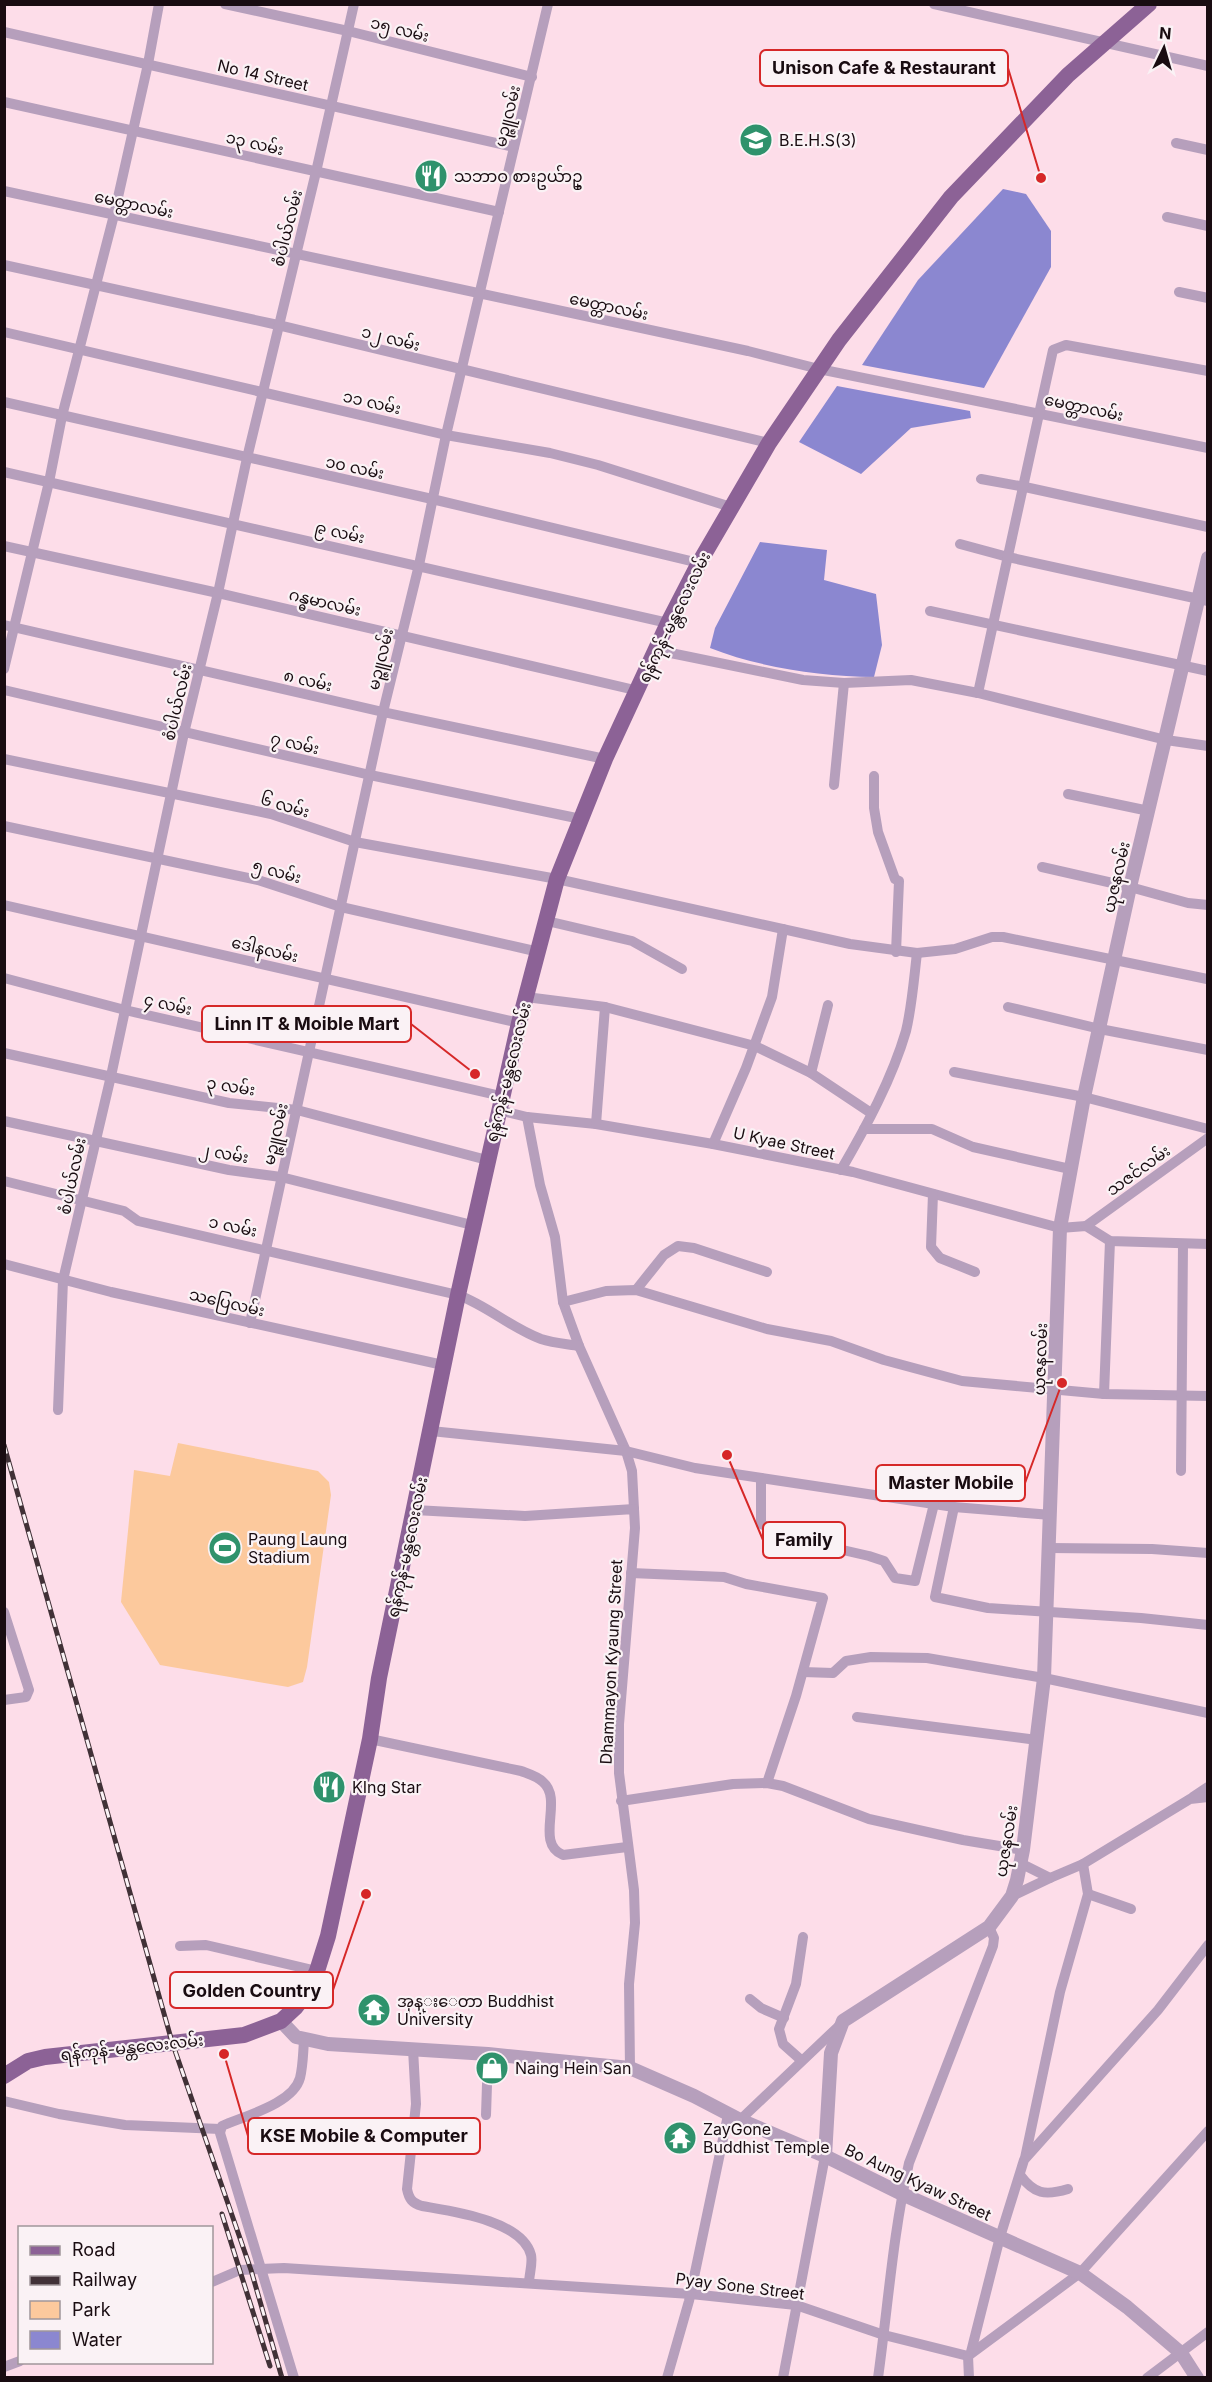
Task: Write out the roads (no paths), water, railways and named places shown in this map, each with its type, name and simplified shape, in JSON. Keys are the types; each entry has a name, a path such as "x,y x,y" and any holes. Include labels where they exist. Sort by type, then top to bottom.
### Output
{"main road":[{"name":"ရန်ကုန်-မန္တလေးလမ်း","path":"4,2076 28,2061 45,2057 244,2035 281,2021 306,1994 317,1971 328,1936 370,1739 379,1678 472,1226 519,1023 557,879 605,759 639,690 668,623 699,563 769,443 819,369 951,197 1068,75 1149,4"}],"street":[{"path":"4,669 9,626 32,552 62,416 114,215 159,4"},
{"name":"၁၅ လမ်း","path":"225,4 348,31 532,77"},
{"name":"စံပါယ်လမ်း","path":"58,1410 63,1280 111,1076 184,733 218,593 246,458 316,172 354,4"},
{"name":"မဉ္ဇူလမ်း","path":"250,1323 383,712 548,4"},
{"path":"934,4 1208,66"},
{"name":"No 14 Street","path":"4,32 514,147"},
{"name":"၁၃ လမ်း","path":"4,102 499,212"},
{"path":"1176,143 1208,150"},
{"name":"မေတ္တာလမ်း","path":"4,191 748,351 819,369 1208,448"},
{"path":"1167,218 1208,226"},
{"name":"၁၂ လမ်း","path":"4,265 278,326 769,443"},
{"path":"1179,292 1208,298"},
{"name":"၁၁ လမ်း","path":"4,332 446,435 458,435 550,453 598,465 731,507"},
{"path":"978,693 1051,354 1059,347 1066,345 1208,371"},
{"name":"၁၀ လမ်း","path":"4,402 432,499 699,563"},
{"name":"၉ လမ်း","path":"4,472 668,623"},
{"path":"981,479 1208,527"},
{"path":"960,544 1008,557 1203,600"},
{"name":"ဂန္ဓမာလမ်း","path":"4,546 639,690"},
{"name":"ယုဇနလမ်း","path":"843,2021 989,1927 1012,1896 1021,1856 1044,1678 1060,1228 1084,1097 1130,887 1182,666 1203,600 1208,558"},
{"path":"930,612 1208,671"},
{"name":"၈ လမ်း","path":"9,626 383,712 605,759"},
{"path":"656,650 802,680 844,683 910,680 978,693 1166,740 1208,746"},
{"path":"834,784 844,683"},
{"name":"၇ လမ်း","path":"4,690 370,775 581,819"},
{"name":"၆ လမ်း","path":"4,759 271,814 355,842 557,879 850,944 917,952 955,950 992,937 1003,937 1207,979"},
{"path":"874,776 874,808 878,832 895,879 899,881 896,951"},
{"path":"1068,794 1149,811"},
{"name":"၅ လမ်း","path":"4,826 258,880 340,907 539,952"},
{"path":"1042,867 1188,903 1208,904"},
{"name":"ဒေါနလမ်း","path":"4,905 519,1023"},
{"path":"547,921 632,941 682,969"},
{"path":"713,1143 755,1046 772,997 783,929"},
{"path":"841,1170 872,1113 901,1047 917,952"},
{"name":"၄ လမ်း","path":"4,978 125,1010 309,1052 500,1103"},
{"path":"526,997 605,1007 755,1046 811,1073 872,1113"},
{"path":"811,1073 828,1005"},
{"path":"596,1124 605,1007"},
{"path":"1008,1007 1100,1029 1208,1050"},
{"name":"၃ လမ်း","path":"4,1053 229,1103 297,1110 487,1160"},
{"path":"954,1072 1084,1097 1208,1129"},
{"name":"U Kyae Street","path":"500,1103 527,1117 596,1124 713,1143 841,1170 1060,1228 1086,1226"},
{"name":"Dhammayon Kyaung Street","path":"527,1117 540,1185 555,1237 562,1302 626,1451 632,1471 634,1509 631,1573 619,1724 621,1801 634,1890 635,1923 629,1984 630,2068"},
{"name":"၂ လမ်း","path":"4,1121 229,1170 281,1176 472,1226"},
{"path":"864,1129 932,1129 974,1147 1070,1169"},
{"name":"သဇင်လမ်း","path":"1086,1226 1208,1138"},
{"name":"၁ လမ်း","path":"4,1181 124,1210 138,1221 458,1295 476,1302 523,1331 543,1340 579,1346"},
{"path":"933,1194 929,1242 931,1247 940,1258 975,1272"},
{"path":"1086,1226 1110,1241 1208,1244"},
{"path":"1104,1394 1110,1241"},
{"path":"1181,1471 1183,1244"},
{"path":"636,1290 664,1255 678,1246 693,1248 767,1272"},
{"name":"သပြေလမ်း","path":"4,1264 63,1280 443,1365"},
{"path":"562,1302 606,1291 636,1290 767,1329 831,1341 884,1360 962,1381 1104,1394 1208,1396"},
{"path":"431,1431 626,1451 695,1468 761,1478 954,1507 1051,1515"},
{"path":"761,1478 761,1524 799,1540 869,1556 884,1562 895,1578 915,1581 934,1504"},
{"path":"954,1507 934,1597 988,1608 1141,1618 1208,1625"},
{"path":"415,1510 525,1516 634,1509"},
{"path":"1049,1548 1152,1549 1208,1553"},
{"path":"631,1573 724,1577 746,1584 823,1598 803,1672 767,1783"},
{"path":"4,1612 28,1684 28,1694 20,1699 4,1700"},
{"path":"803,1672 833,1673 846,1661 871,1657 916,1658 1044,1678 1208,1713"},
{"path":"857,1717 1037,1740"},
{"path":"370,1739 521,1771 536,1777 545,1783 549,1790 550,1841 556,1852 563,1855 627,1847"},
{"path":"621,1801 733,1784 767,1783 783,1786 869,1819 963,1840 1021,1856 1050,1878"},
{"path":"1012,1896 1083,1864 1208,1787"},
{"path":"1190,1799 1208,1797"},
{"path":"969,2378 969,2354 999,2237 1024,2160 1060,1992 1088,1894 1083,1864"},
{"path":"1088,1894 1131,1908"},
{"path":"878,2378 902,2194 909,2163 993,1946 994,1938 989,1927"},
{"path":"801,2060 783,2044 779,2029 796,1984 803,1937"},
{"path":"180,1946 206,1945 317,1971"},
{"path":"1024,2160 1158,2010 1208,1945"},
{"path":"750,1999 761,2008 784,2018"},
{"path":"4,2101 59,2114 125,2125 220,2129 256,2114 279,2101 300,2081 304,2041 289,2031 281,2021"},
{"path":"667,2378 691,2294 734,2118 843,2021"},
{"path":"783,2378 825,2156 831,2053 843,2021"},
{"name":"Bo Aung Kyaw Street","path":"304,2041 630,2068 694,2096 734,2118 825,2156 902,2194 1080,2273 1127,2307 1181,2353 1197,2378"},
{"path":"412,2049 416,2104 407,2189 409,2198 422,2206 483,2217 518,2236 531,2255 529,2283"},
{"path":"486,2115 488,2055"},
{"path":"220,2129 220,2137 294,2378"},
{"path":"969,2354 1080,2273 1208,2131"},
{"path":"1020,2175 1027,2185 1036,2190 1052,2194 1068,2189"},
{"name":"Pyay Sone Street","path":"213,2282 240,2271 284,2268 691,2294 796,2305 884,2335 969,2354"},
{"path":"1147,2378 1208,2332"}],"water":[{"path":"1003,189 1026,194 1051,231 1051,267 984,388 862,365 918,280"},
{"path":"837,386 970,411 971,418 911,428 861,474 799,442"},
{"path":"760,542 827,550 824,580 876,594 882,645 874,677 791,670 750,661 710,648 715,628"}],"railway":[{"path":"4,1445 172,2042 251,2270 282,2378"},
{"path":"222,2214 270,2366"}],"place":[{"name":"B.E.H.S(3)","path":"756,140"},
{"name":"သဘာဝ စားဥယ်ာဥ္","path":"431,176"},
{"name":"Unison Cafe & Restaurant","path":"1041,178"},
{"name":"Linn IT & Moible Mart","path":"475,1074"},
{"name":"Master Mobile","path":"1062,1383"},
{"name":"Family","path":"727,1455"},
{"name":"Paung Laung Stadium","path":"225,1548"},
{"name":"KIng Star","path":"329,1787"},
{"name":"Golden Country","path":"366,1894"},
{"name":"အုန္းေတာ Buddhist University","path":"374,2010"},
{"name":"KSE Mobile & Computer","path":"224,2054"},
{"name":"Naing Hein San","path":"492,2068"},
{"name":"ZayGone Buddhist Temple","path":"680,2138"}]}
